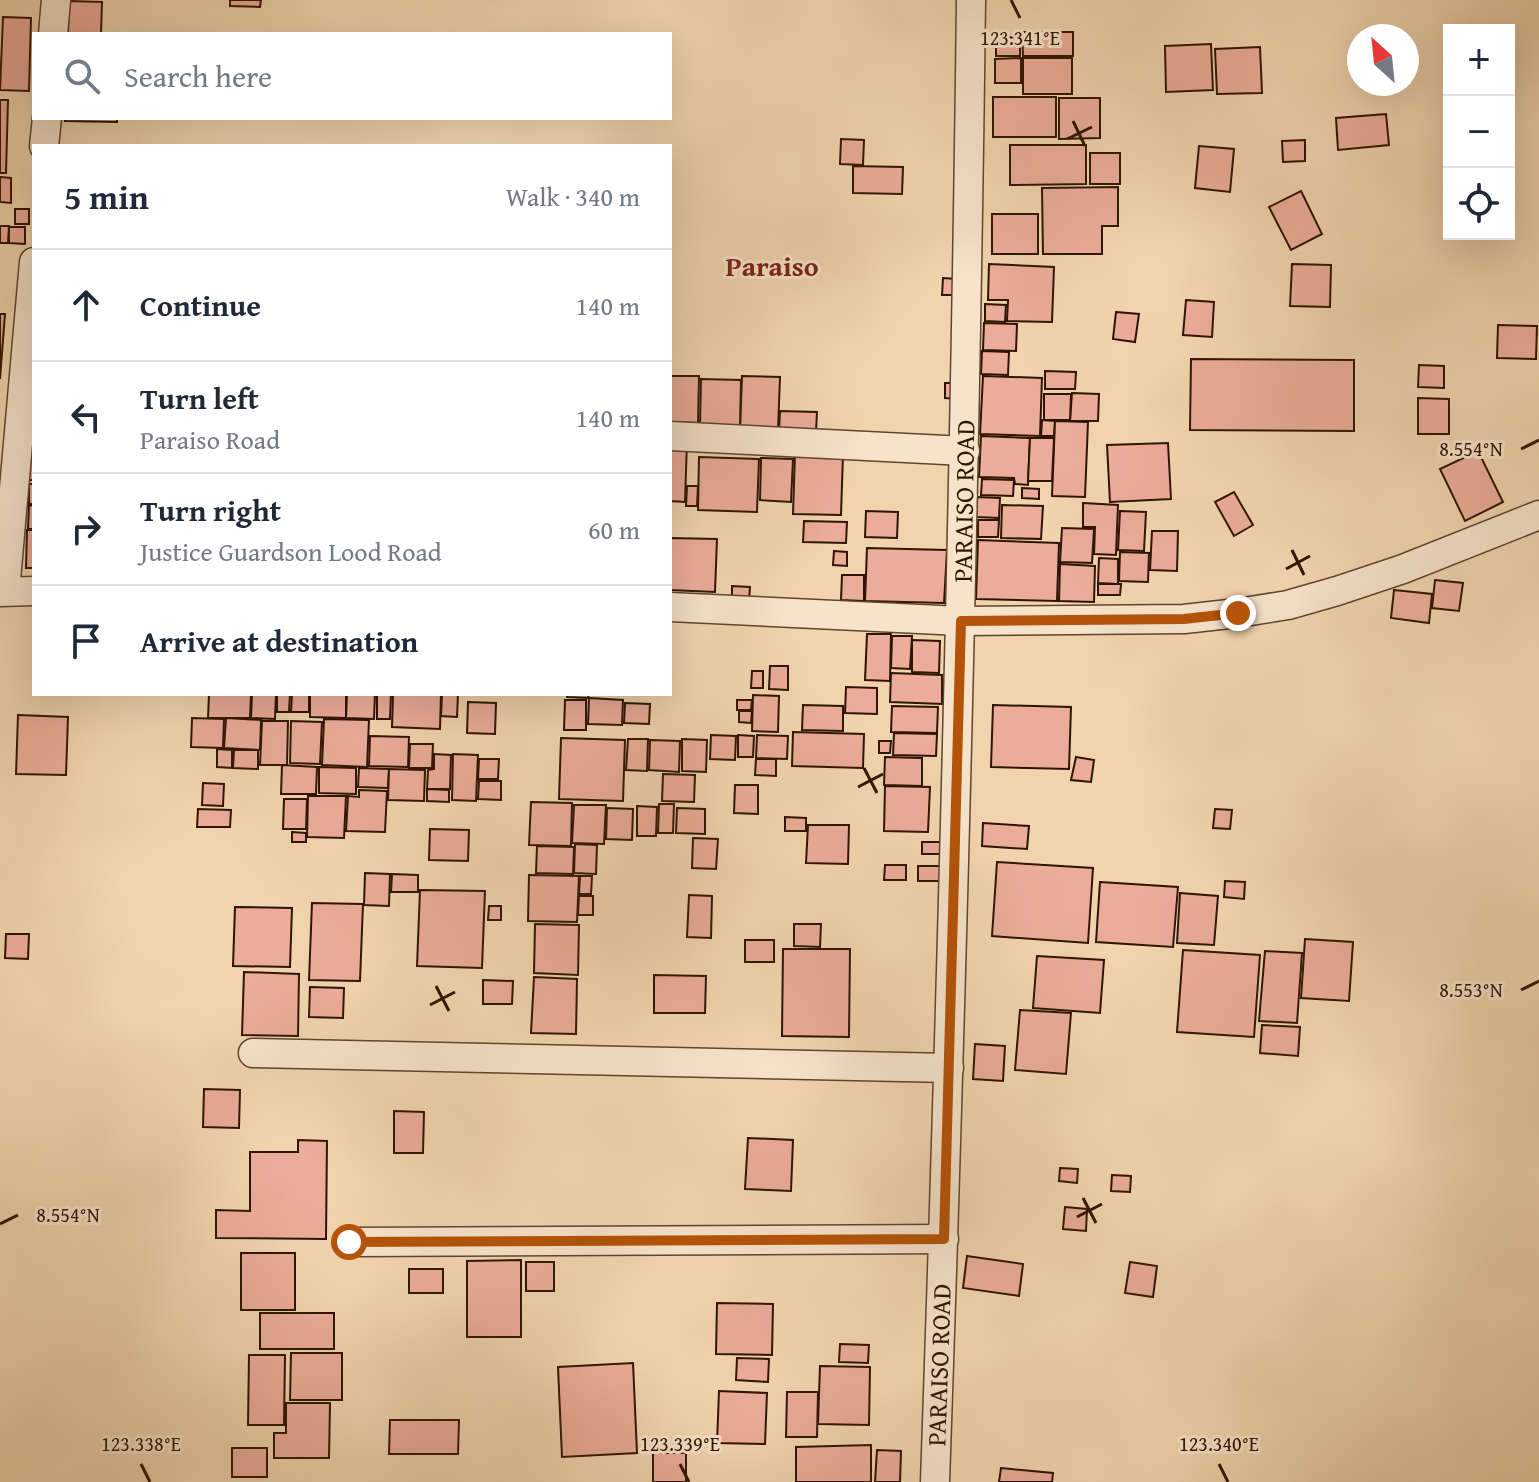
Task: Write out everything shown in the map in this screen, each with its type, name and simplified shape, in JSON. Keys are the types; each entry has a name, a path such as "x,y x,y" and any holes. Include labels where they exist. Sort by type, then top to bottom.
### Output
{"street":[{"path":"53,32 56,0"},
{"name":"PARAISO ROAD","path":"935,1482 961,621 971,0"},
{"path":"44,144 47,120"},
{"path":"32,283 3,592 32,591"},
{"path":"672,436 965,451"},
{"path":"672,607 961,621 1184,619 1288,605 1337,591 1403,569 1539,515"},
{"path":"253,1053 949,1068"},
{"path":"349,1242 944,1239"}],"building":[{"path":"230,0 261,0 260,7 230,6"},
{"path":"69,1 102,2 101,32 68,32"},
{"path":"3,17 31,18 29,91 0,90"},
{"path":"1022,32 1073,32 1073,56 1023,56"},
{"path":"1020,37 1020,56 996,56 996,38"},
{"path":"1211,44 1213,90 1166,92 1165,46"},
{"path":"1260,47 1262,93 1217,94 1215,49"},
{"path":"1021,58 1021,83 995,83 995,59"},
{"path":"1023,58 1072,58 1072,94 1023,94"},
{"path":"993,97 1056,97 1056,137 993,137"},
{"path":"1059,98 1100,98 1100,138 1059,139"},
{"path":"0,100 8,100 6,173 0,173"},
{"path":"1386,114 1389,145 1338,150 1336,118"},
{"path":"117,120 117,122 65,121"},
{"path":"841,139 864,140 863,165 840,164"},
{"path":"1305,140 1305,161 1283,162 1282,141"},
{"path":"1010,145 1086,145 1086,184 1010,185"},
{"path":"1199,146 1234,149 1230,192 1195,188"},
{"path":"1090,153 1120,153 1120,184 1090,184"},
{"path":"853,166 903,167 902,194 853,193"},
{"path":"0,177 11,178 11,203 0,202"},
{"path":"1118,187 1118,226 1102,226 1102,254 1043,254 1042,188"},
{"path":"1301,191 1322,234 1291,250 1269,207"},
{"path":"15,209 29,209 29,224 15,224"},
{"path":"992,214 1038,214 1038,254 992,254"},
{"path":"0,226 9,226 8,243 0,243"},
{"path":"9,227 25,227 25,244 9,243"},
{"path":"989,264 1054,267 1052,322 1007,321 1008,300 988,300"},
{"path":"1292,264 1331,265 1330,307 1290,306"},
{"path":"943,278 956,279 956,295 942,295"},
{"path":"1186,300 1214,302 1212,337 1183,335"},
{"path":"985,304 1006,305 1005,322 985,321"},
{"path":"1116,312 1139,314 1135,342 1113,339"},
{"path":"0,314 5,314 0,379"},
{"path":"984,323 1017,324 1016,351 983,350"},
{"path":"1498,325 1537,326 1536,359 1497,358"},
{"path":"982,351 1009,352 1008,375 981,374"},
{"path":"1191,359 1354,360 1354,431 1190,430"},
{"path":"1419,365 1444,366 1444,388 1418,387"},
{"path":"1045,371 1076,372 1075,389 1045,389"},
{"path":"672,376 699,376 698,423 672,422"},
{"path":"742,376 780,377 778,430 740,428"},
{"path":"983,376 1042,378 1040,436 980,434"},
{"path":"701,379 741,380 740,427 700,425"},
{"path":"945,383 957,383 957,399 945,398"},
{"path":"1072,393 1099,394 1098,421 1070,421"},
{"path":"1044,394 1071,394 1070,420 1044,420"},
{"path":"1418,398 1449,399 1449,434 1418,434"},
{"path":"780,411 817,412 816,432 779,431"},
{"path":"1042,420 1055,421 1054,436 1041,436"},
{"path":"1055,421 1088,422 1085,497 1052,496"},
{"path":"981,436 1030,438 1028,485 1015,484 1014,478 979,477"},
{"path":"1030,438 1054,438 1052,481 1028,481"},
{"path":"672,441 687,441 685,502 672,501"},
{"path":"1168,443 1171,499 1110,502 1107,445"},
{"path":"30,447 32,447 32,480 29,480"},
{"path":"1478,451 1503,502 1465,521 1440,469"},
{"path":"795,452 843,454 841,515 793,514"},
{"path":"699,457 759,459 757,512 698,510"},
{"path":"761,458 793,459 791,502 760,500"},
{"path":"982,479 1014,480 1013,496 981,495"},
{"path":"29,484 32,484 32,504 29,504"},
{"path":"687,486 698,486 697,506 686,506"},
{"path":"1022,488 1039,489 1039,499 1022,498"},
{"path":"1234,492 1253,525 1234,536 1215,502"},
{"path":"977,497 1000,498 999,518 976,517"},
{"path":"1083,503 1118,505 1116,555 1094,554 1095,527 1083,527"},
{"path":"29,505 32,506 32,529 28,529"},
{"path":"1002,505 1043,506 1041,539 1001,538"},
{"path":"866,511 898,512 897,538 865,537"},
{"path":"1120,511 1146,512 1144,551 1118,550"},
{"path":"978,520 999,520 998,537 978,537"},
{"path":"804,521 847,522 846,543 803,542"},
{"path":"1062,528 1094,529 1092,563 1060,562"},
{"path":"27,530 32,530 32,568 26,568"},
{"path":"1152,531 1178,531 1177,571 1150,570"},
{"path":"672,538 717,539 715,592 672,590"},
{"path":"978,540 1059,543 1057,601 976,599"},
{"path":"867,548 947,550 944,603 865,601"},
{"path":"834,551 847,552 847,566 833,565"},
{"path":"1120,552 1149,553 1148,582 1119,581"},
{"path":"1099,558 1118,559 1118,584 1098,583"},
{"path":"1060,564 1095,566 1094,602 1059,601"},
{"path":"842,575 864,575 864,601 841,600"},
{"path":"1435,580 1463,583 1459,611 1432,608"},
{"path":"1098,584 1121,584 1120,595 1098,595"},
{"path":"732,586 750,587 749,601 732,601"},
{"path":"1394,590 1432,594 1429,623 1391,618"},
{"path":"867,634 891,634 890,681 865,680"},
{"path":"892,636 912,636 910,669 891,668"},
{"path":"912,640 940,641 939,673 912,672"},
{"path":"770,666 788,666 788,690 769,689"},
{"path":"752,671 763,671 763,688 751,688"},
{"path":"891,673 942,675 942,704 890,702"},
{"path":"846,687 877,688 877,714 845,713"},
{"path":"753,695 779,696 778,732 752,731"},
{"path":"209,696 251,696 250,718 208,718"},
{"path":"252,696 276,696 275,719 251,718"},
{"path":"277,696 290,696 289,712 277,712"},
{"path":"292,696 309,696 309,712 291,712"},
{"path":"310,696 346,696 346,718 310,717"},
{"path":"347,696 375,696 374,719 346,718"},
{"path":"377,696 391,696 390,719 377,719"},
{"path":"393,696 441,696 440,729 392,727"},
{"path":"442,696 458,696 457,717 441,716"},
{"path":"589,698 623,700 622,725 588,724"},
{"path":"565,700 586,700 586,730 564,730"},
{"path":"737,700 752,700 751,710 737,710"},
{"path":"468,702 496,703 495,734 467,733"},
{"path":"625,703 650,704 649,724 624,723"},
{"path":"803,705 843,706 843,731 802,730"},
{"path":"993,705 1071,707 1069,769 991,767"},
{"path":"892,706 938,707 937,733 891,732"},
{"path":"739,711 752,711 751,723 739,722"},
{"path":"18,715 68,717 66,775 16,774"},
{"path":"192,718 224,719 223,748 191,747"},
{"path":"226,718 261,720 260,750 224,748"},
{"path":"324,719 369,720 367,767 322,765"},
{"path":"262,721 288,721 287,765 260,765"},
{"path":"291,721 322,722 320,764 290,763"},
{"path":"793,732 864,734 863,768 792,766"},
{"path":"894,733 937,734 936,756 893,755"},
{"path":"711,735 736,736 735,760 710,759"},
{"path":"738,735 754,736 753,757 738,757"},
{"path":"757,735 788,736 787,759 756,758"},
{"path":"370,736 409,737 408,767 369,766"},
{"path":"561,738 625,740 623,801 559,799"},
{"path":"628,739 648,739 647,771 626,770"},
{"path":"682,739 707,740 706,772 682,771"},
{"path":"650,740 680,741 679,772 649,770"},
{"path":"879,741 891,741 890,753 879,753"},
{"path":"410,744 433,744 432,768 409,768"},
{"path":"217,749 232,750 232,768 217,767"},
{"path":"234,750 258,750 258,769 233,768"},
{"path":"434,754 451,755 450,789 427,789 428,770 434,769"},
{"path":"453,754 478,755 476,801 452,800"},
{"path":"885,757 922,758 922,786 884,785"},
{"path":"1076,757 1094,760 1091,782 1071,780"},
{"path":"479,759 499,759 498,779 478,779"},
{"path":"756,759 776,759 776,776 755,775"},
{"path":"282,765 317,767 316,794 281,794"},
{"path":"319,767 356,768 356,794 319,793"},
{"path":"359,768 389,769 388,788 358,787"},
{"path":"389,769 425,770 424,801 388,800"},
{"path":"663,774 695,775 694,802 662,801"},
{"path":"479,781 501,781 501,800 478,799"},
{"path":"203,783 224,784 223,806 202,805"},
{"path":"735,785 758,785 758,814 734,813"},
{"path":"885,786 930,787 928,832 884,831"},
{"path":"427,789 449,790 449,802 427,801"},
{"path":"359,790 387,791 385,832 346,831 348,796 359,797"},
{"path":"308,796 346,796 344,838 307,837"},
{"path":"284,799 307,799 306,829 283,829"},
{"path":"531,802 572,803 571,846 529,845"},
{"path":"659,804 674,804 673,833 658,833"},
{"path":"574,805 606,805 604,844 572,843"},
{"path":"637,806 657,807 656,836 637,836"},
{"path":"607,808 633,809 632,840 606,839"},
{"path":"677,808 705,809 705,834 676,833"},
{"path":"198,809 231,810 230,827 197,827"},
{"path":"1215,809 1232,810 1230,829 1213,828"},
{"path":"785,817 806,818 806,831 785,831"},
{"path":"983,823 1029,826 1027,849 982,846"},
{"path":"808,825 849,825 848,864 806,863"},
{"path":"430,829 469,830 468,861 429,860"},
{"path":"292,832 306,833 306,842 292,842"},
{"path":"693,838 718,839 716,869 692,868"},
{"path":"922,842 946,842 946,854 922,854"},
{"path":"575,844 597,845 596,874 574,873"},
{"path":"537,846 574,847 573,874 536,873"},
{"path":"997,862 1093,868 1088,943 992,936"},
{"path":"885,865 906,865 906,880 884,880"},
{"path":"918,866 941,866 941,881 918,881"},
{"path":"365,873 390,874 389,906 364,905"},
{"path":"392,874 418,875 418,892 391,892"},
{"path":"529,875 579,876 577,922 528,921"},
{"path":"580,876 592,876 591,894 579,894"},
{"path":"1225,881 1245,882 1244,899 1224,897"},
{"path":"1100,882 1178,887 1173,947 1096,942"},
{"path":"420,890 485,891 482,968 417,966"},
{"path":"1180,893 1218,896 1214,945 1177,943"},
{"path":"689,895 712,896 711,938 687,937"},
{"path":"579,896 593,896 593,915 578,915"},
{"path":"312,903 363,904 360,981 309,980"},
{"path":"489,906 501,906 501,920 488,920"},
{"path":"235,907 292,908 290,967 233,966"},
{"path":"535,924 579,925 578,975 534,973"},
{"path":"794,924 821,924 820,947 794,946"},
{"path":"6,934 29,934 28,959 5,958"},
{"path":"1305,939 1353,942 1349,1001 1301,998"},
{"path":"745,940 774,940 774,962 745,962"},
{"path":"783,949 850,949 849,1037 782,1036"},
{"path":"1183,950 1260,955 1254,1037 1177,1032"},
{"path":"1265,951 1302,953 1297,1023 1259,1021"},
{"path":"1037,956 1104,960 1100,1013 1033,1008"},
{"path":"244,972 299,974 298,1036 242,1035"},
{"path":"654,975 706,976 705,1013 654,1013"},
{"path":"534,977 577,979 576,1034 531,1033"},
{"path":"483,980 513,981 512,1004 483,1004"},
{"path":"310,987 344,988 343,1018 309,1017"},
{"path":"1020,1010 1071,1013 1066,1074 1015,1070"},
{"path":"1262,1025 1300,1027 1298,1056 1260,1053"},
{"path":"975,1044 1005,1046 1003,1081 973,1079"},
{"path":"204,1089 240,1090 239,1128 203,1127"},
{"path":"394,1111 424,1112 423,1153 394,1153"},
{"path":"748,1138 793,1140 791,1191 745,1189"},
{"path":"298,1140 327,1141 326,1239 216,1238 216,1210 250,1211 250,1152 298,1152"},
{"path":"1060,1168 1078,1169 1077,1183 1059,1181"},
{"path":"1112,1175 1131,1176 1130,1192 1111,1191"},
{"path":"1065,1207 1087,1209 1086,1231 1063,1229"},
{"path":"241,1253 295,1253 295,1310 241,1310"},
{"path":"967,1256 1023,1264 1019,1296 963,1288"},
{"path":"521,1260 521,1337 467,1337 467,1261"},
{"path":"526,1262 554,1262 554,1291 526,1291"},
{"path":"1130,1262 1157,1266 1153,1297 1125,1293"},
{"path":"409,1269 443,1269 443,1293 409,1293"},
{"path":"717,1303 773,1304 772,1355 716,1354"},
{"path":"260,1313 334,1313 334,1349 260,1349"},
{"path":"840,1344 869,1345 868,1363 839,1362"},
{"path":"291,1353 342,1353 342,1400 290,1400"},
{"path":"249,1355 285,1355 284,1425 248,1425"},
{"path":"737,1358 769,1359 768,1382 736,1380"},
{"path":"633,1363 637,1453 562,1457 558,1367"},
{"path":"820,1366 870,1367 869,1425 818,1424"},
{"path":"719,1391 767,1393 765,1444 717,1443"},
{"path":"787,1392 818,1392 817,1437 786,1437"},
{"path":"286,1403 330,1403 329,1458 274,1458 274,1433 286,1433"},
{"path":"390,1420 459,1420 458,1454 389,1454"},
{"path":"871,1445 871,1482 796,1482 796,1447"},
{"path":"232,1448 267,1448 267,1477 232,1477"},
{"path":"877,1450 901,1451 900,1482 875,1482"},
{"path":"653,1453 686,1453 686,1482 653,1482"},
{"path":"1001,1468 1053,1473 1052,1482 999,1482"}],"district":[{"name":"Paraiso","path":"772,266"}],"route":[{"path":"349,1242 944,1239 961,621 1184,619 1238,613"}]}
